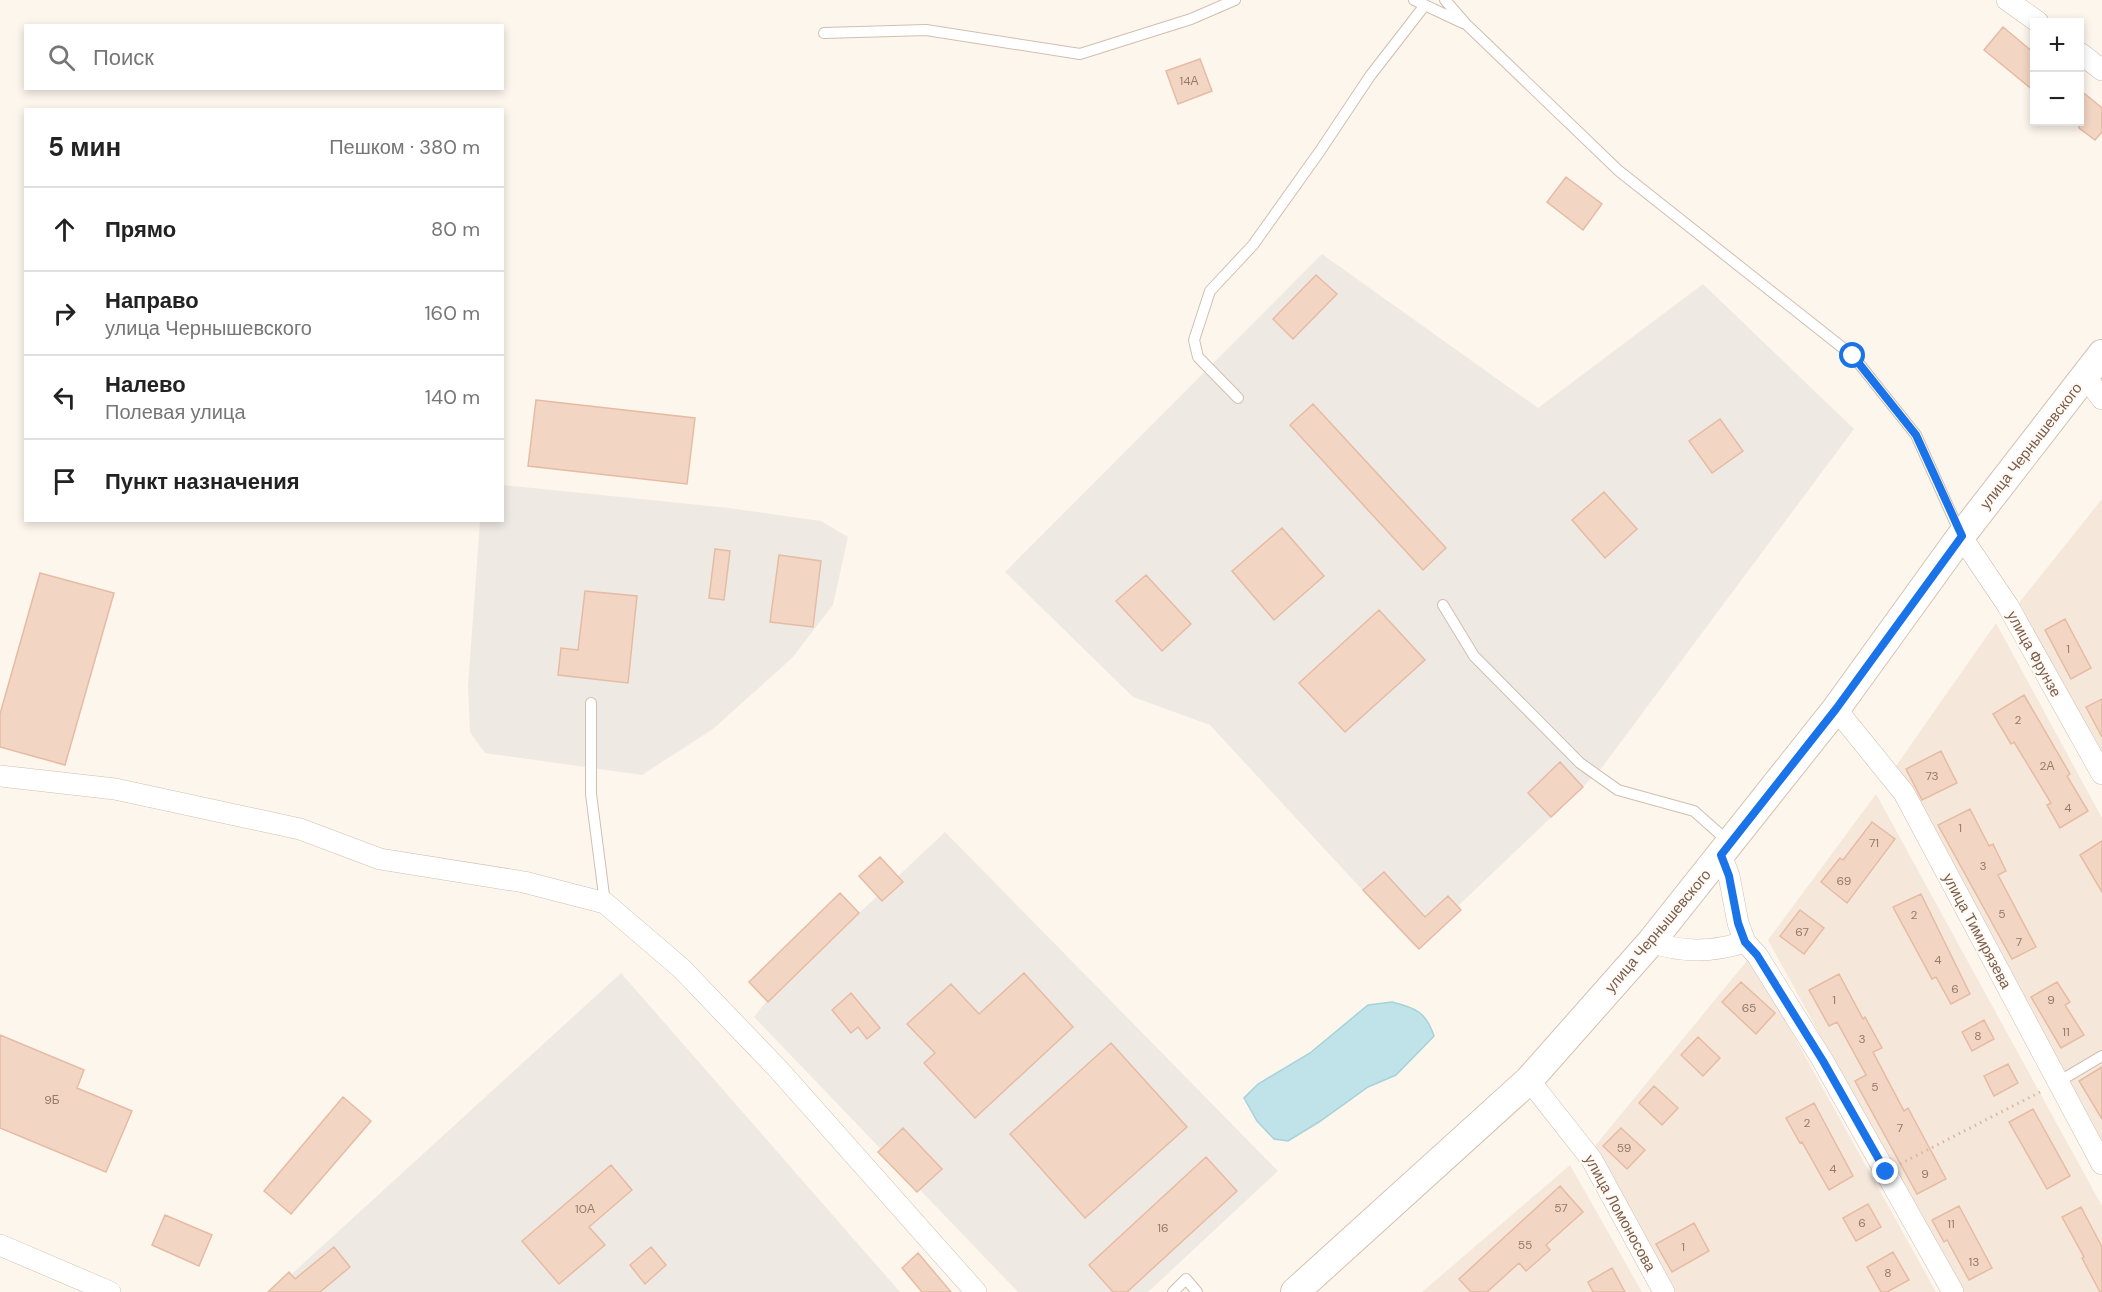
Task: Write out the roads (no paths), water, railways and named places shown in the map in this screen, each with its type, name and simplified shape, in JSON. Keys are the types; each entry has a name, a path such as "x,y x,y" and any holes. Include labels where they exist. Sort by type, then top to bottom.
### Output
{"main road":[{"name":"улица Чернышевского","path":"1295,1292 1529,1080 1651,942 1836,709 1962,536 2102,354"}],"street":[{"path":"2007,0 2032,18"},
{"path":"2085,376 2102,399"},
{"name":"улица Фрунзе","path":"1962,536 2008,606 2102,774"},
{"name":"улица Тимирязева","path":"1836,709 1904,793 2102,1164"},
{"path":"0,776 115,789 300,829 380,859 524,882 605,903 681,968 770,1061 976,1292"},
{"path":"1725,849 1738,923 1745,942 1757,955 1823,1061 1953,1292"},
{"path":"1651,942 1677,949 1718,949 1745,942"},
{"name":"улица Ломоносова","path":"1529,1080 1592,1160 1664,1292"},
{"path":"0,1245 110,1292"}],"lane":[{"path":"824,33 926,30 1080,54 1191,20 1235,0"},
{"path":"1414,0 1466,24"},
{"path":"1445,0 1466,24 1619,171 1853,356 1916,435 1962,536"},
{"path":"1238,398 1198,357 1194,340 1210,291 1253,245 1320,152 1370,75 1425,5"},
{"path":"1443,604 1474,656 1580,763 1618,790 1694,811 1725,849"},
{"path":"591,703 591,794 605,903"},
{"path":"2058,1082 2102,1056"},
{"path":"1173,1292 1186,1279 1197,1292"}],"water":[{"path":"1392,1002 1408,1006 1424,1016 1434,1036 1396,1075 1368,1087 1288,1141 1274,1139 1257,1121 1244,1098 1258,1084 1310,1053 1368,1005"}]}
